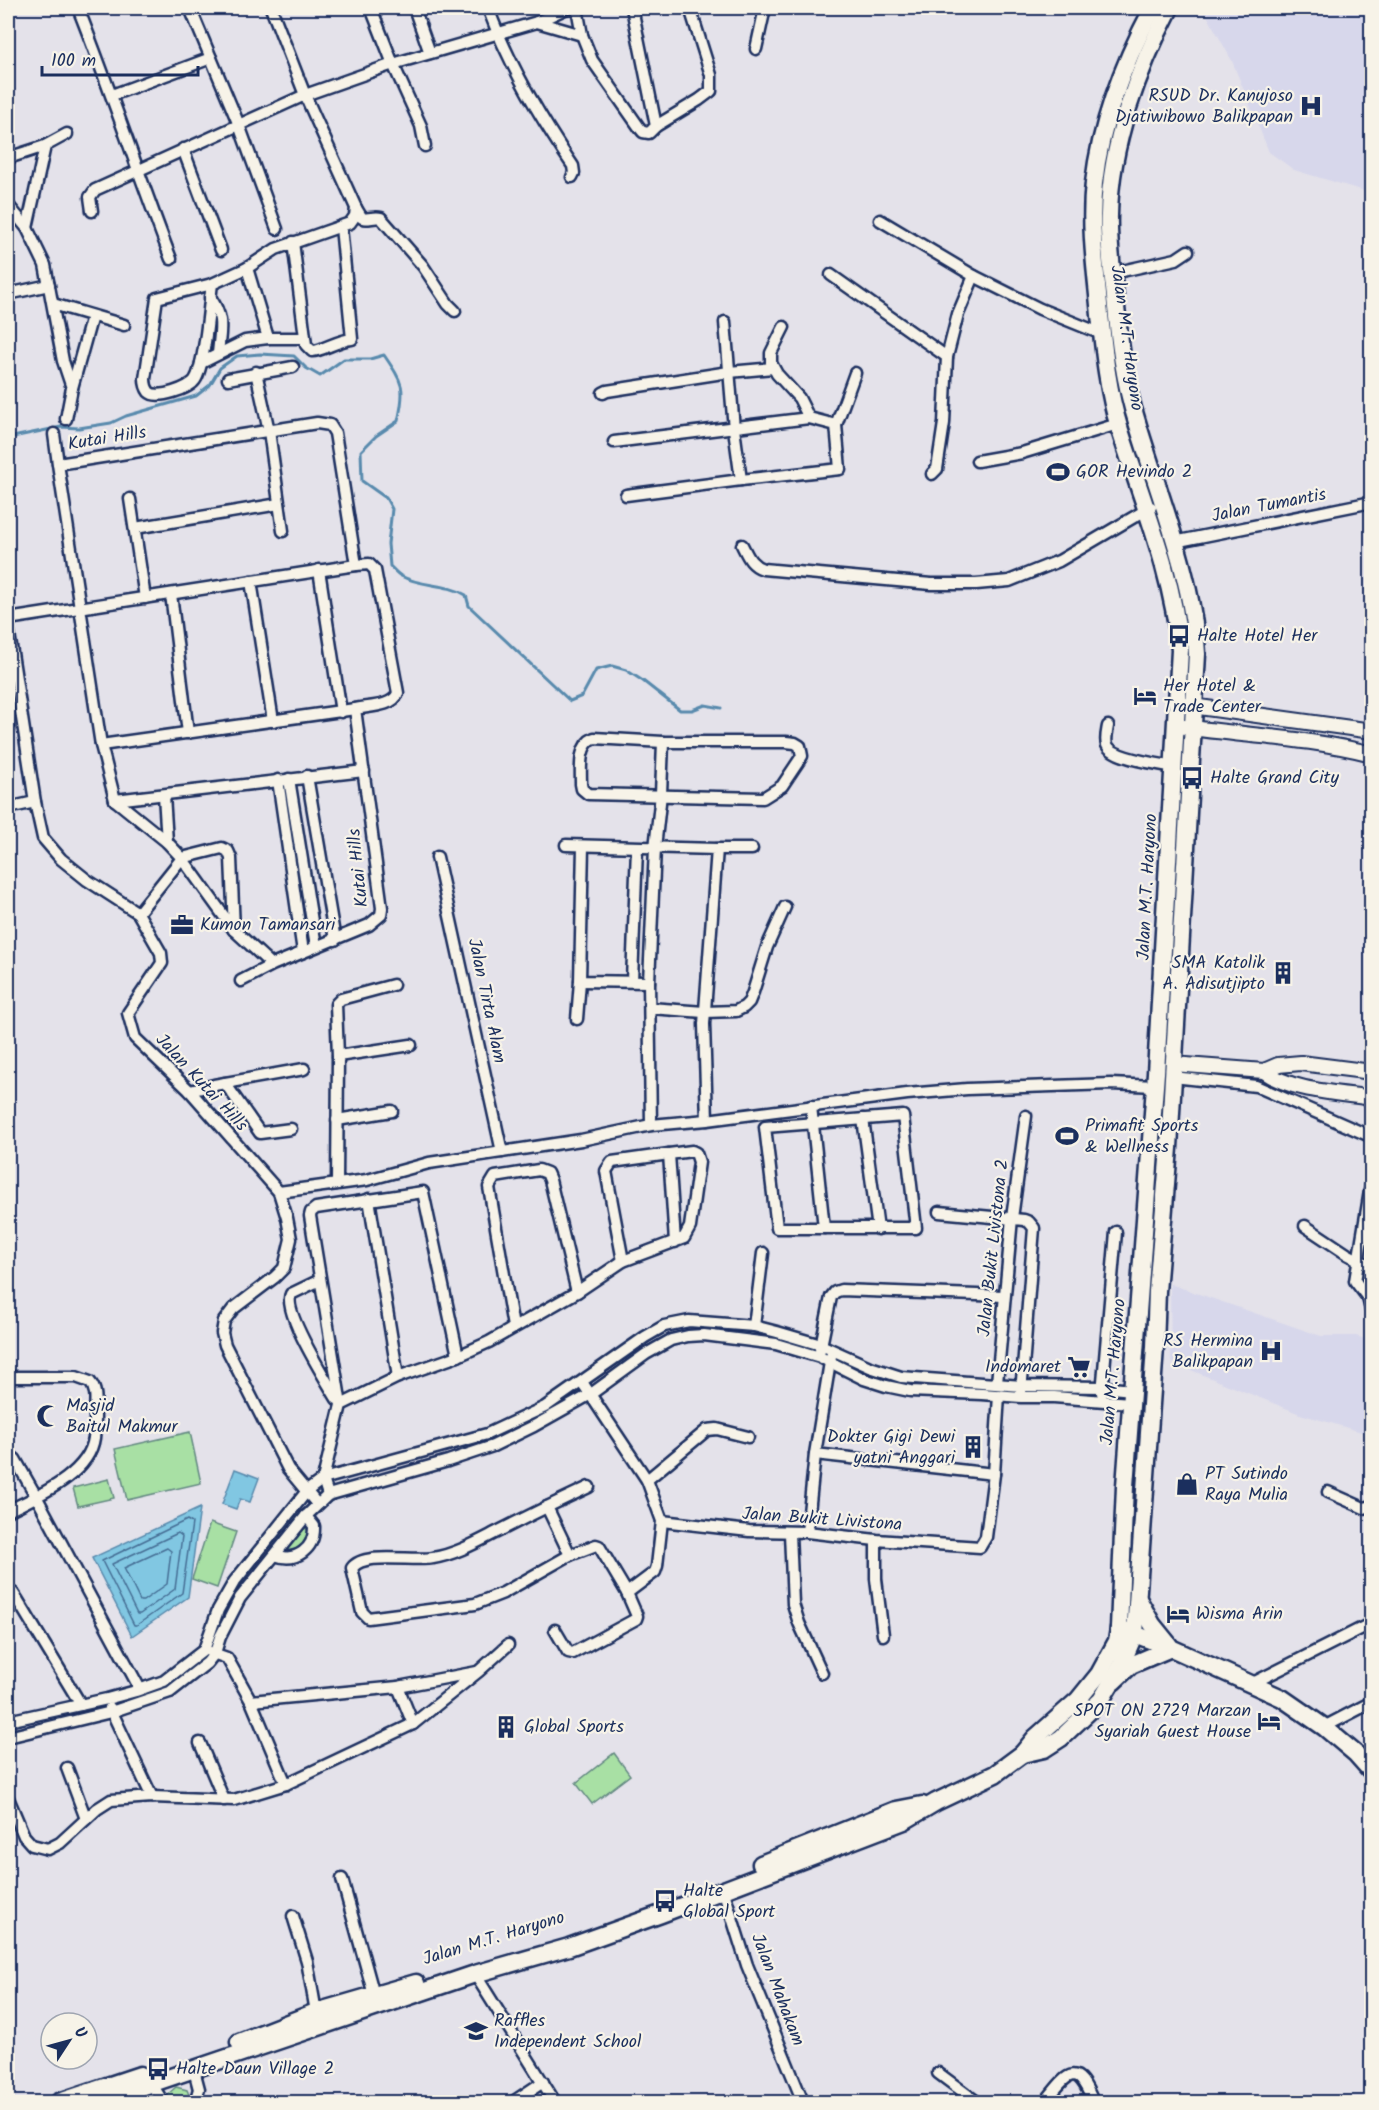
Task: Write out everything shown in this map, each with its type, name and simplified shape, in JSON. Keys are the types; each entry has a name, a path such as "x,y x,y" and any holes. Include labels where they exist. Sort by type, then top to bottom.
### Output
{"main road":[{"name":"Jalan M.T. Haryono","path":"192,2064 315,2012 544,1946 904,1821 936,1802 995,1774 1022,1754 1035,1738 1078,1700 1099,1674 1117,1641 1127,1630 1131,1397 1155,1086 1176,725 1186,705 1197,654 1195,627 1174,542 1154,506 1118,424 1102,334 1094,236 1094,185 1098,157 1113,97 1125,64 1153,8"},
{"name":"Jalan M.T. Haryono","path":"1022,1754 1044,1749 1060,1738 1101,1700 1113,1682 1138,1598 1157,1291 1166,1192 1193,728 1186,705 1179,636 1130,396 1117,317 1109,215 1119,142 1142,67 1170,8"},
{"path":"1138,1598 1152,1624 1171,1648"},
{"path":"1127,1630 1282,1698 1324,1727 1356,1754 1371,1772"},
{"path":"1113,1682 1131,1665 1171,1648"},
{"name":"Jalan M.T. Haryono","path":"59,2103 149,2078 475,1974 568,1947 661,1914 732,1882"},
{"name":"Jalan M.T. Haryono","path":"97,2103 149,2078"}],"street":[{"path":"78,8 171,260"},
{"path":"190,8 239,125 277,229"},
{"path":"271,8 305,95 362,218 381,218 423,266 455,311"},
{"path":"370,8 420,126 425,146"},
{"path":"414,8 430,53"},
{"path":"488,8 497,33 522,85 573,166 572,177"},
{"path":"92,211 90,196 92,193 137,170 305,95 393,64 537,22 567,8"},
{"path":"577,8 582,34 592,60 639,127 643,132 649,133 656,126 711,91 711,75 690,8"},
{"path":"632,8 656,126"},
{"path":"756,49 765,8"},
{"path":"537,22 582,34"},
{"path":"112,95 211,58"},
{"path":"8,158 45,146 68,134"},
{"path":"27,228 45,146"},
{"path":"183,149 221,250"},
{"path":"8,205 27,228 45,265 63,361 72,388"},
{"path":"212,284 201,363 195,381 188,387 163,394 153,394 147,391 145,379 157,298 212,284 247,268 276,249 353,221 356,208"},
{"path":"880,220 974,276 1040,309 1102,334"},
{"path":"293,242 305,338 309,349 314,352 333,343 352,339 341,226"},
{"path":"1113,273 1176,259 1188,251"},
{"path":"247,268 268,338"},
{"path":"831,275 947,357"},
{"path":"932,474 937,469 944,423 947,357 958,314 974,276"},
{"path":"8,294 49,285"},
{"path":"210,297 221,319 218,354"},
{"path":"53,304 124,325"},
{"path":"66,419 92,316"},
{"path":"725,322 734,429 741,480"},
{"path":"784,327 771,353 773,368 799,398 809,418"},
{"path":"201,363 245,341 268,338 305,338"},
{"path":"228,379 256,372 293,367"},
{"path":"603,393 729,372 773,368"},
{"path":"256,372 269,431 283,531"},
{"path":"626,495 840,470 836,425 855,373"},
{"path":"614,442 809,418 836,425"},
{"name":"Kutai Hills","path":"115,800 101,745 58,464 317,423 330,425 335,433 356,565"},
{"path":"977,461 1022,453 1118,424"},
{"path":"54,434 58,464"},
{"path":"130,499 145,598"},
{"name":"Jalan Tumantis","path":"1174,542 1371,502"},
{"path":"135,528 279,504"},
{"path":"742,546 755,567 763,569 931,584 1010,581 1049,566 1154,506"},
{"path":"8,619 356,565 369,564 376,574 398,693 391,702 101,745"},
{"path":"319,570 341,711"},
{"path":"251,581 273,721"},
{"path":"171,594 188,733"},
{"name":"Jalan Kutai Hills","path":"8,627 35,802 43,838 60,859 87,880 138,913 158,946 162,963 128,1013 135,1038 190,1091 279,1192 291,1239 290,1251 284,1268 233,1309 224,1321 222,1333 225,1345 288,1469 307,1491"},
{"path":"1186,705 1371,731"},
{"name":"Kutai Hills","path":"241,981 272,965 369,925 381,915 382,908 355,709"},
{"path":"1252,734 1253,714"},
{"path":"1176,725 1252,734 1371,754"},
{"path":"1108,726 1106,739 1111,750 1120,755 1174,767"},
{"path":"1350,749 1351,728"},
{"path":"591,739 663,742 786,742 795,743 802,751 802,756 788,779 775,792 763,798 661,794 588,794 582,789 581,784 585,745 591,739"},
{"path":"651,1125 649,982 655,848 661,794 663,742"},
{"path":"115,800 364,771"},
{"path":"308,776 335,939"},
{"path":"284,780 316,946"},
{"path":"284,780 303,952"},
{"path":"164,795 167,842"},
{"path":"115,800 167,842 182,858 234,930 272,965"},
{"path":"8,808 35,802"},
{"path":"566,845 752,849"},
{"path":"577,1019 583,846"},
{"path":"138,913 182,858 222,848 228,851 231,858 234,930"},
{"path":"632,981 637,848"},
{"path":"707,1120 704,1012 717,849"},
{"name":"Jalan Tirta Alam","path":"437,857 501,1152"},
{"path":"650,1008 704,1012 736,1011 749,1002 767,947 785,907"},
{"path":"580,981 649,982"},
{"path":"337,1184 336,1008 338,1001 393,985"},
{"path":"338,1056 411,1045"},
{"path":"1173,1071 1264,1071 1278,1065 1300,1063 1371,1072"},
{"path":"190,1091 304,1069"},
{"path":"1173,1071 1256,1086 1371,1137"},
{"path":"1264,1071 1273,1078 1288,1083 1371,1098"},
{"path":"225,1083 260,1133 291,1129"},
{"path":"279,1192 367,1180 429,1163 581,1140 651,1125 967,1089 1111,1084 1155,1086"},
{"path":"811,1106 824,1228"},
{"path":"337,1120 392,1111"},
{"path":"903,1116 916,1228 777,1228 765,1127 813,1124 903,1116"},
{"name":"Jalan Bukit Livistona 2","path":"980,1547 986,1537 994,1474 1002,1389 1004,1296 1026,1116"},
{"path":"863,1119 878,1229"},
{"path":"341,1405 398,1377 458,1356 489,1342 578,1292 623,1261 675,1242 687,1235 699,1162 696,1153 692,1150 612,1162 607,1167 623,1261"},
{"path":"669,1154 675,1242"},
{"path":"513,1327 489,1187 495,1177 539,1170 547,1173 578,1292"},
{"path":"1371,1179 1355,1281 1368,1298 1371,1314"},
{"path":"328,1495 323,1479 341,1405 311,1212 316,1208 423,1192 458,1356"},
{"path":"369,1199 398,1377"},
{"path":"939,1212 1012,1218 1029,1222 1035,1233 1021,1392"},
{"path":"1305,1226 1371,1267"},
{"path":"1102,1401 1116,1232"},
{"path":"754,1326 763,1253"},
{"path":"320,1280 291,1294 288,1298 290,1309 308,1349 341,1405"},
{"path":"807,1532 825,1359 821,1345 831,1298 835,1293 841,1290 1004,1296"},
{"path":"8,1737 111,1712 170,1692 207,1663 218,1610 234,1582 307,1491 323,1479 487,1434 545,1407 664,1326 689,1321 754,1326 821,1345 870,1367 901,1377 983,1382 1002,1389 1054,1397 1102,1401 1131,1397"},
{"path":"688,1336 689,1321"},
{"path":"8,1721 107,1700 164,1681 209,1651 220,1637 240,1598 306,1516 328,1495 493,1446 591,1394 671,1340 704,1335 756,1340 825,1359 864,1379 897,1389 982,1394 1002,1389"},
{"path":"825,1359 832,1350"},
{"path":"8,1377 76,1377 85,1379 94,1387 94,1438 86,1459 71,1475 8,1511"},
{"path":"582,1382 647,1480 662,1521 655,1572 627,1593"},
{"path":"982,1394 983,1382"},
{"path":"1021,1392 1102,1387 1131,1397"},
{"path":"647,1480 707,1430 717,1429 748,1437"},
{"path":"815,1454 994,1474"},
{"path":"8,1455 15,1459 36,1496 140,1689"},
{"path":"555,1630 568,1652 576,1651 634,1621 637,1616 627,1593 599,1546 596,1545 570,1555 503,1593 475,1604 368,1618 362,1612 352,1568 357,1563 384,1559 432,1559 457,1552 589,1487"},
{"path":"307,1491 317,1504"},
{"path":"1329,1492 1364,1508 1371,1506"},
{"path":"547,1507 570,1555"},
{"path":"274,1556 284,1559 305,1552 309,1547 314,1534 314,1526 306,1516"},
{"name":"Jalan Bukit Livistona","path":"662,1521 749,1531 807,1532 876,1540 980,1547"},
{"path":"790,1533 793,1604 799,1623 822,1673"},
{"path":"876,1540 876,1579 883,1635"},
{"path":"8,1591 13,1593 17,1599 81,1705"},
{"path":"1251,1684 1371,1623"},
{"path":"8,1798 24,1836 35,1846 48,1849 111,1800 152,1797 234,1800 286,1784 413,1724 508,1645"},
{"path":"209,1651 227,1658 251,1701 286,1784"},
{"path":"251,1701 398,1687 479,1671"},
{"path":"398,1687 413,1724"},
{"path":"107,1700 152,1797"},
{"path":"1324,1727 1371,1702"},
{"path":"200,1743 224,1800"},
{"path":"67,1768 86,1819"},
{"path":"342,1879 374,1995"},
{"name":"Jalan Mahakam","path":"732,1882 747,1965 803,2103"},
{"path":"293,1916 307,1961 315,2012"},
{"path":"475,1974 555,2103"},
{"path":"192,2064 199,2089 195,2103"},
{"path":"938,2073 977,2103"},
{"path":"1045,2103 1060,2082 1066,2077 1075,2076 1085,2082 1094,2103"},
{"path":"149,2078 163,2103"},
{"path":"513,2103 543,2082"}],"shaded area":[{"name":"RSUD Dr. Kanujoso Djatiwibowo Balikpapan","path":"1203,8 1371,8 1371,193 1294,170 1269,152 1232,61"},
{"name":"RS Hermina Balikpapan","path":"1170,1284 1321,1336 1356,1336 1371,1341 1371,1421 1365,1433 1300,1414 1171,1362"}],"green space":[{"path":"190,1432 201,1483 127,1500 115,1449"},
{"path":"109,1479 114,1498 78,1506 73,1488"},
{"path":"210,1523 236,1532 217,1588 192,1579"},
{"path":"305,1528 309,1531 306,1548 288,1553 283,1551"},
{"path":"614,1753 630,1775 592,1804 576,1783"},
{"path":"176,2087 187,2090 190,2097 188,2102 169,2102 168,2094"}],"water":[{"path":"235,1469 259,1478 250,1502 240,1499 236,1509 222,1504"},
{"path":"200,1508 188,1597 132,1636 92,1558"}],"waterway":[{"path":"8,438 61,427 79,428 111,423 126,416 196,396 210,385 220,368 237,356 260,354 294,356 306,368 320,376 344,359 370,359 384,355 401,386 402,400 398,421 376,436 361,451 362,481 386,498 392,509 388,544 390,566 409,579 466,595 469,606 570,701 582,696 596,670 612,666 626,670 680,710 692,710 705,705 721,708"}],"place":[{"name":"RSUD Dr. Kanujoso Djatiwibowo Balikpapan","path":"1311,106"},
{"name":"GOR Hevindo 2","path":"1058,472"},
{"name":"Halte Hotel Her","path":"1179,636"},
{"name":"Her Hotel & Trade Center","path":"1145,696"},
{"name":"Halte Grand City","path":"1192,778"},
{"name":"Kumon Tamansari","path":"182,925"},
{"name":"SMA Katolik A. Adisutjipto","path":"1283,973"},
{"name":"Primafit Sports & Wellness","path":"1067,1136"},
{"name":"RS Hermina Balikpapan","path":"1271,1351"},
{"name":"Indomaret","path":"1079,1367"},
{"name":"Masjid Baitul Makmur","path":"48,1416"},
{"name":"Dokter Gigi Dewi yatni Anggari","path":"973,1447"},
{"name":"PT Sutindo Raya Mulia","path":"1187,1484"},
{"name":"Wisma Arin","path":"1178,1614"},
{"name":"SPOT ON 2729 Marzan Syariah Guest House","path":"1269,1721"},
{"name":"Global Sports","path":"506,1727"},
{"name":"Halte Global Sport","path":"665,1901"},
{"name":"Raffles Independent School","path":"476,2031"},
{"name":"Halte Daun Village 2","path":"158,2069"}]}
